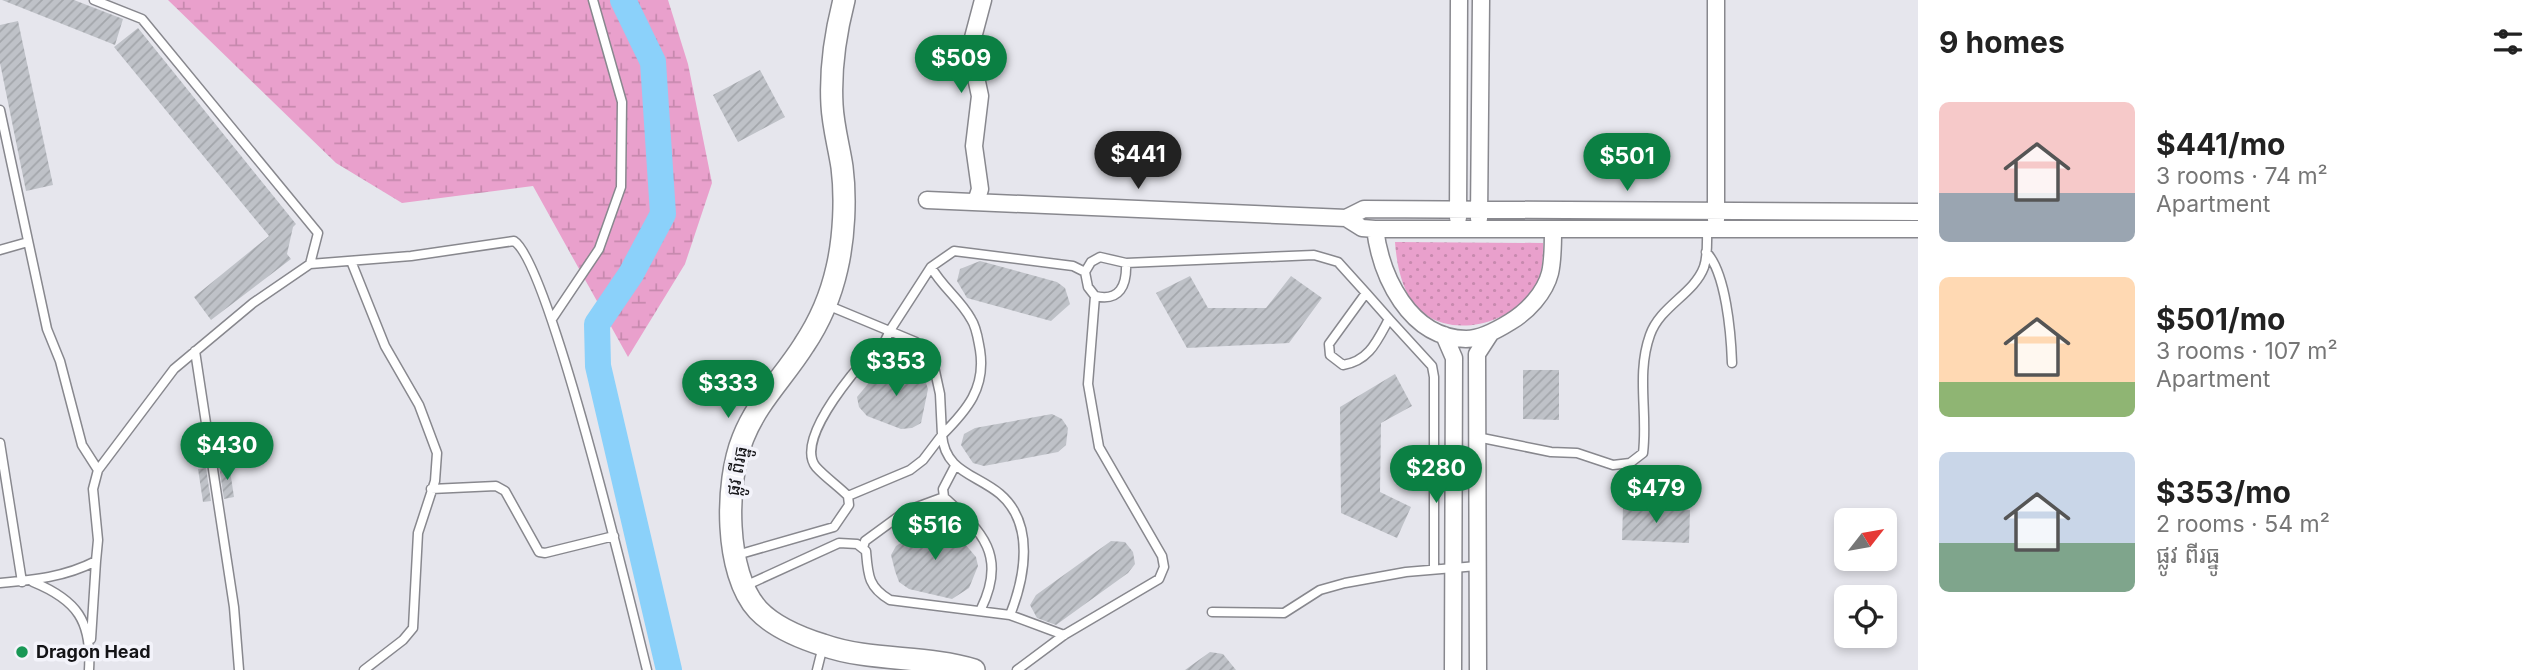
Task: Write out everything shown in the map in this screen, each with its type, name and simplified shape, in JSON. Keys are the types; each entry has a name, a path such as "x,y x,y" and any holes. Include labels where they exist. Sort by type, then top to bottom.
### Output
{"main road":[{"name":"ផ្លូវ ពីរធ្នូ","path":"844,0 836,27 832,67 832,107 843,171 842,220 837,265 827,305 804,346 764,397 742,439 730,518 734,556 743,587 758,611 778,626 823,646 974,670"}],"street":[{"path":"976,202 980,190 974,146 980,96 970,49 983,0"},
{"path":"1458,228 1460,0"},
{"path":"1479,229 1481,0"},
{"path":"1712,229 1716,0"},
{"path":"927,200 1346,218 1364,209 1918,212"},
{"path":"1346,218 1362,228 1375,229 1918,229"},
{"path":"1375,229 1378,255 1399,299 1420,322 1444,335 1466,339 1490,334 1524,314 1550,276 1553,231"},
{"path":"1478,670 1476,354 1490,334"},
{"path":"1444,335 1454,358 1453,670"}],"lane":[{"path":"94,0 142,19 318,233 310,264"},
{"path":"551,319 599,249 621,187 622,102 593,0"},
{"path":"0,110 3,137 47,329 61,361 82,445 98,470"},
{"path":"1477,437 1551,452 1577,453 1613,465 1630,463 1643,453 1646,431 1642,363 1651,332 1664,310 1690,286 1703,269 1712,229"},
{"path":"89,670 99,540 93,489 98,470 174,369 253,303 310,264 514,241 526,252 551,319 614,536 647,670"},
{"path":"0,250 28,243"},
{"path":"734,556 834,527 849,505 848,496 815,466 810,451 815,430 851,375 885,343 889,332 931,267 954,251 1073,266 1085,272"},
{"path":"1706,252 1716,262 1720,278 1731,334 1732,363"},
{"path":"1126,263 1125,286 1117,295 1106,299 1095,296 1088,287 1085,272 1091,262 1100,257 1126,263 1314,255 1338,262 1432,366 1434,569"},
{"path":"351,261 385,346 419,405 437,453 431,489 418,533 413,628 403,640 364,670"},
{"path":"848,496 911,470 971,403 982,381 981,355 972,319 943,288 931,267"},
{"path":"1366,293 1329,344 1330,355 1343,365 1359,363 1372,349 1389,319"},
{"path":"1017,670 1064,635 1158,579 1164,567 1162,556 1099,447 1088,384 1095,296"},
{"path":"827,305 916,342 933,362 940,394 946,455 955,466 999,493 1010,505 1018,522 1024,549 1024,573 1010,615"},
{"path":"195,351 234,607 239,670"},
{"path":"0,443 22,582"},
{"path":"955,466 943,489 944,497 974,524 988,544 993,566 992,587 981,609"},
{"path":"431,489 496,486 510,496 519,518 539,552 614,536"},
{"path":"944,497 906,511 865,541 863,548 868,581 876,592 890,600 981,609 1010,615 1064,635"},
{"path":"834,527 839,543"},
{"path":"743,587 839,543 857,544 863,548"},
{"path":"0,583 33,582 78,570 96,561"},
{"path":"1212,612 1284,613 1320,590 1434,569 1477,566"},
{"path":"33,582 61,593 80,614 91,643"},
{"path":"817,670 823,646"}],"green space":[{"path":"168,0 668,0 688,64 712,183 685,264 628,357 533,186 402,203 336,163"},
{"path":"1395,242 1543,243 1542,267 1535,286 1524,300 1494,320 1459,325 1441,322 1418,308 1407,292 1397,262"}],"building":[{"path":"2,0 74,0 123,19 115,45"},
{"path":"18,21 53,185 26,191 0,63 0,25"},
{"path":"138,28 296,224 287,254 291,259 211,320 194,297 269,236 114,47"},
{"path":"760,70 785,117 738,142 713,95"},
{"path":"980,261 1057,282 1065,288 1070,304 1051,321 967,298 957,281 960,269"},
{"path":"1190,276 1208,308 1266,308 1291,276 1322,298 1289,343 1187,348 1156,293"},
{"path":"904,367 915,369 924,377 928,389 921,423 912,428 901,429 867,416 859,407 857,397 872,379"},
{"path":"1523,370 1559,370 1559,420 1523,419"},
{"path":"1395,374 1412,406 1381,423 1380,492 1411,507 1397,538 1341,513 1340,407"},
{"path":"1052,414 1062,419 1068,428 1066,445 1058,452 984,466 973,463 961,445 964,434 975,428"},
{"path":"229,464 234,497 224,499 219,466"},
{"path":"206,468 211,501 203,502 198,469"},
{"path":"1623,507 1690,510 1689,543 1622,540"},
{"path":"934,522 949,525 976,557 978,566 969,588 952,599 909,589 899,582 891,555 896,546"},
{"path":"1111,541 1125,542 1133,552 1135,564 1128,573 1056,625 1037,618 1030,605 1036,595"},
{"path":"1210,652 1223,654 1236,670 1185,670"}],"waterway":[{"path":"623,0 653,62 663,214 631,274 597,324 598,366 669,670"}],"place":[{"name":"Dragon Head","path":"22,652"}]}
